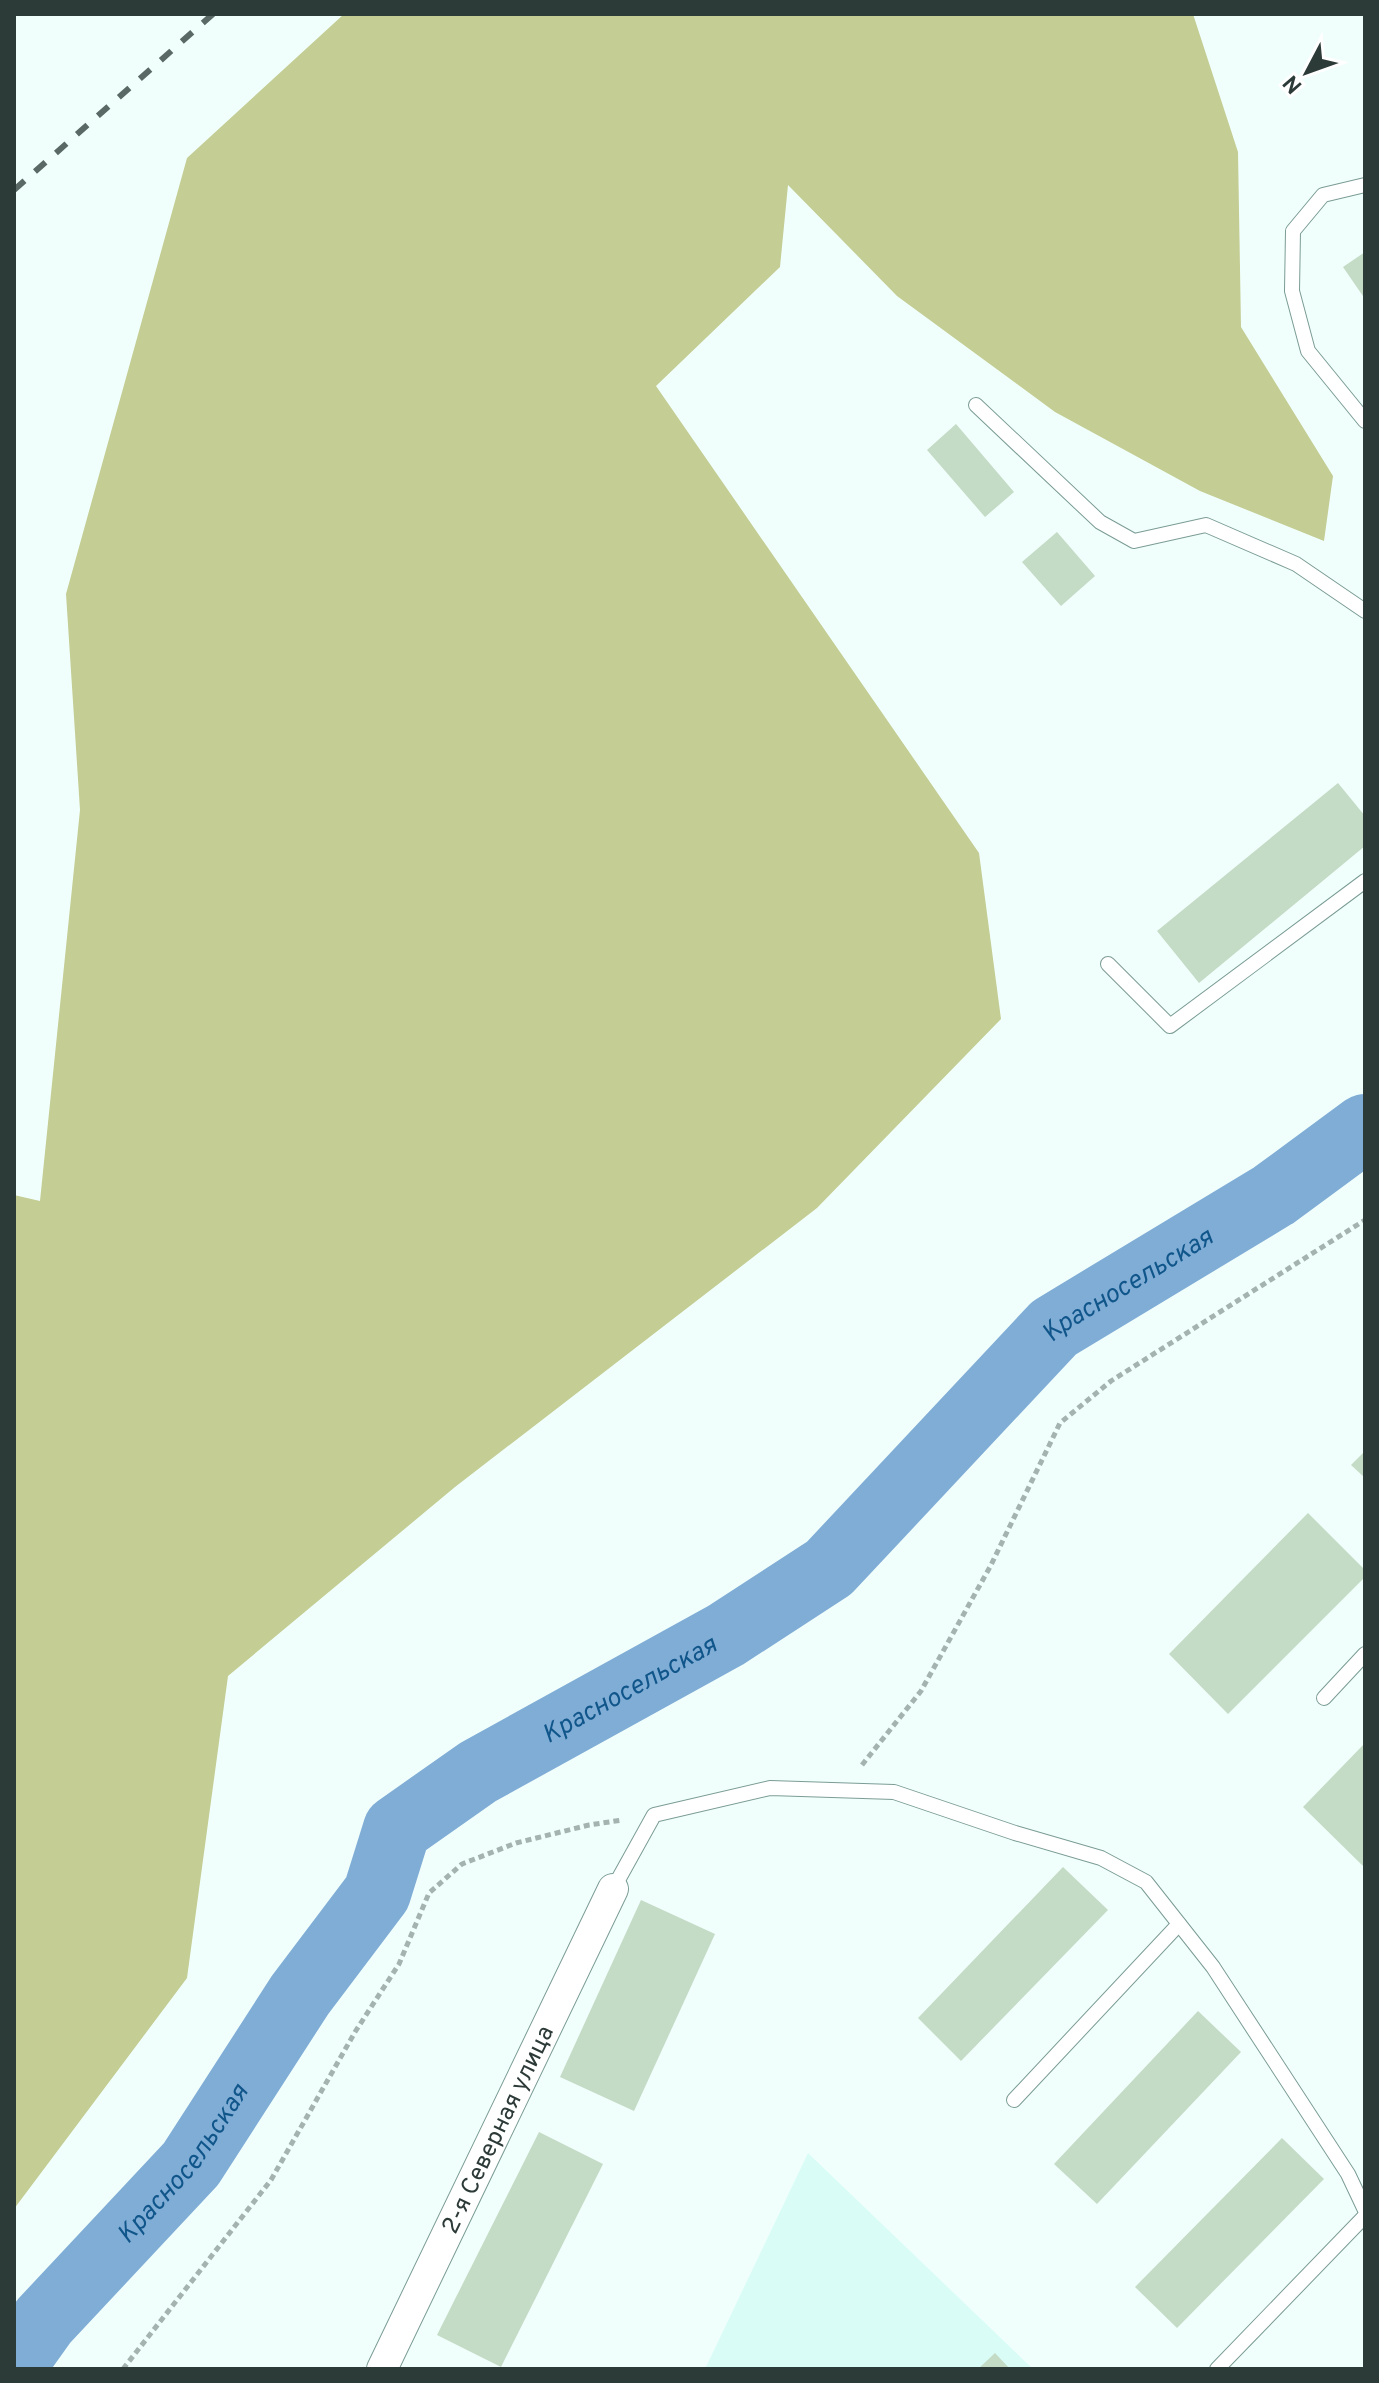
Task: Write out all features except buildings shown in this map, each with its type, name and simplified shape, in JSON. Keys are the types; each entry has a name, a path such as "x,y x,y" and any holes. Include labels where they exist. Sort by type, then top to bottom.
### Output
{"street":[{"name":"2-я Северная улица","path":"382,2369 613,1889"}],"lane":[{"path":"1365,185 1323,195 1293,231 1292,291 1308,351 1365,421"},
{"path":"976,405 1100,522 1134,541 1206,525 1296,564 1365,611"},
{"path":"1108,964 1170,1026 1365,881"},
{"path":"1324,1698 1365,1654"},
{"path":"613,1889 654,1815 770,1788 894,1792 1101,1858 1146,1882 1213,1967 1348,2174 1365,2210"},
{"path":"1014,2100 1179,1924"},
{"path":"1217,2369 1365,2216"}],"path":[{"path":"835,1790 871,1756 921,1691 991,1565 1060,1423 1111,1381 1365,1220"},
{"path":"123,2369 271,2180 355,2032 399,1964 429,1893 462,1864 516,1843 589,1825 654,1815"}],"shaded area":[{"path":"808,2153 1033,2369 705,2369"}],"green space":[{"path":"344,14 1193,14 1238,152 1241,327 1333,476 1324,541 1200,491 1055,412 897,296 788,185 780,267 656,386 979,853 1001,1019 817,1208 455,1487 228,1676 187,1978 14,2209 14,1195 40,1201 80,810 66,594 187,158"}],"waterway":[{"name":"Красносельская","path":"14,2363 44,2321 191,2164 300,1995 377,1893 397,1829 478,1772 726,1635 829,1568 1054,1328 1274,1195 1365,1128"}],"railway":[{"path":"14,190 213,14"}]}
